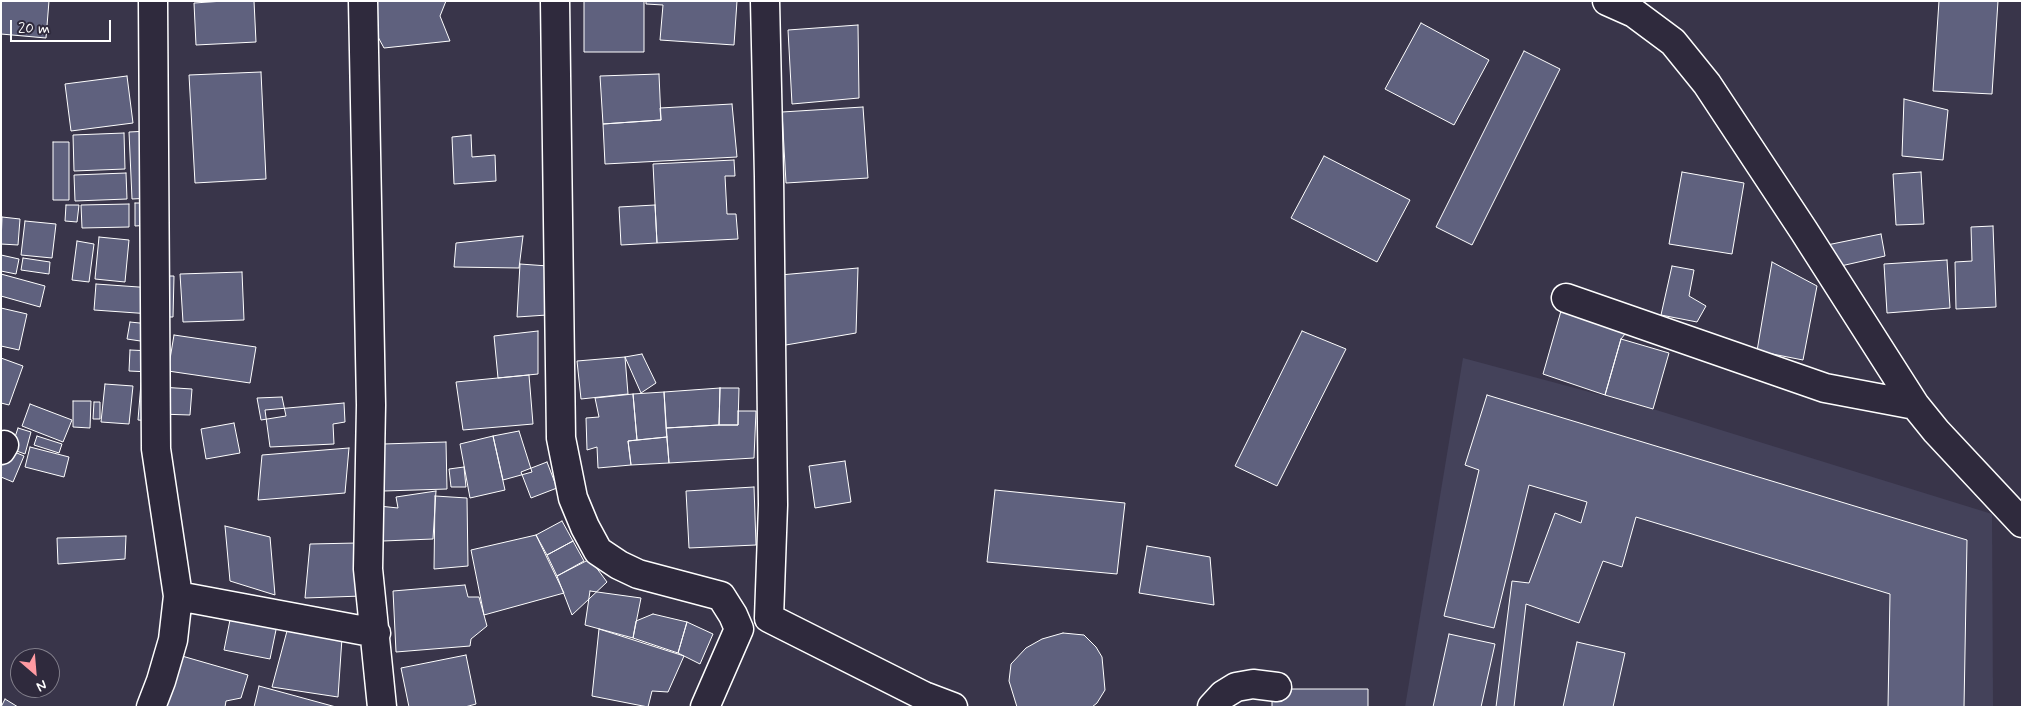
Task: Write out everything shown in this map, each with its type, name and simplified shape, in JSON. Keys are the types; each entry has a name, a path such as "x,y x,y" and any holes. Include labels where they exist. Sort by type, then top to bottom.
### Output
{"street":[{"path":"151,707 173,640 178,596 156,449 153,1"},
{"path":"364,1 370,405 368,569 382,707"},
{"path":"555,1 561,438 573,498 585,527 598,551 619,565 638,574 720,596 734,615 739,629 705,707"},
{"path":"765,1 773,505 769,618"},
{"path":"1607,1 1634,13 1673,42 1706,84 1804,231 1915,405 1936,431 2022,523"},
{"path":"1566,298 1825,388 1915,405"},
{"path":"178,596 376,633"},
{"path":"739,629 769,618 924,696 953,707"},
{"path":"1212,707 1223,695 1236,687 1253,684 1277,687"}],"shaded area":[{"path":"1463,358 1653,409 1992,514 1993,707 1405,707"}],"building":[{"path":"1,1 49,1 46,38 1,34"},
{"path":"254,1 256,42 196,45 194,3"},
{"path":"377,1 446,1 440,16 450,41 384,48 378,37"},
{"path":"584,1 644,1 644,52 584,52"},
{"path":"646,1 737,1 734,45 660,40 663,5 646,4"},
{"path":"1939,1 1998,1 1992,94 1933,91"},
{"path":"1421,23 1489,60 1454,125 1385,89"},
{"path":"858,25 859,98 792,104 788,30"},
{"path":"1524,51 1560,69 1472,245 1436,227"},
{"path":"261,72 266,179 195,183 189,75"},
{"path":"659,74 661,120 603,124 600,76"},
{"path":"127,76 133,123 71,131 65,84"},
{"path":"1904,99 1948,110 1943,160 1902,156"},
{"path":"732,104 737,157 605,164 603,124 661,120 660,108"},
{"path":"863,107 868,178 786,183 782,112"},
{"path":"149,131 152,198 132,199 129,132"},
{"path":"124,133 125,169 74,171 73,135"},
{"path":"471,135 472,157 495,155 496,181 454,184 452,137"},
{"path":"53,142 69,142 69,200 53,200"},
{"path":"1324,156 1410,200 1377,262 1291,218"},
{"path":"734,160 735,176 725,176 727,214 736,214 738,239 657,243 653,164"},
{"path":"1682,172 1744,183 1732,254 1669,244"},
{"path":"1921,172 1924,224 1896,225 1893,174"},
{"path":"126,173 127,199 75,201 74,175"},
{"path":"135,203 151,203 151,225 135,226"},
{"path":"129,204 129,227 82,228 81,205"},
{"path":"66,205 79,205 77,222 65,221"},
{"path":"655,205 657,243 621,245 619,207"},
{"path":"2,217 20,219 18,245 1,244"},
{"path":"25,221 56,224 52,258 21,255"},
{"path":"1993,226 1996,307 1956,309 1955,262 1972,261 1971,227"},
{"path":"1881,234 1885,256 1832,268 1827,245"},
{"path":"523,236 519,268 454,267 456,243"},
{"path":"99,237 129,240 125,282 95,279"},
{"path":"77,241 94,244 89,282 72,280"},
{"path":"1,255 19,259 16,274 1,271"},
{"path":"23,258 50,262 49,274 21,270"},
{"path":"1947,260 1950,308 1887,313 1884,264"},
{"path":"1772,262 1817,286 1803,360 1757,351"},
{"path":"520,264 548,266 547,315 517,317"},
{"path":"1672,266 1694,270 1689,296 1706,306 1697,322 1661,315"},
{"path":"858,268 856,333 780,346 780,275"},
{"path":"242,272 244,320 183,322 180,274"},
{"path":"1,274 45,286 40,307 1,296"},
{"path":"161,276 174,276 173,317 161,317"},
{"path":"96,284 153,288 151,314 94,310"},
{"path":"1,308 27,314 19,350 1,346"},
{"path":"1561,311 1629,329 1621,339 1605,395 1543,374"},
{"path":"130,322 149,324 147,342 127,339"},
{"path":"538,331 538,374 498,378 494,336"},
{"path":"1302,331 1346,349 1277,486 1235,466"},
{"path":"174,335 256,347 250,383 168,371"},
{"path":"1621,339 1669,353 1653,409 1605,395"},
{"path":"130,350 151,351 150,372 129,371"},
{"path":"642,354 656,383 641,393 625,357"},
{"path":"625,357 628,394 581,399 577,361"},
{"path":"1,358 23,366 9,405 1,403"},
{"path":"529,375 533,424 463,430 456,382"},
{"path":"141,383 153,383 150,421 138,420"},
{"path":"105,384 133,386 129,424 101,422"},
{"path":"160,387 192,389 190,415 159,414"},
{"path":"720,388 719,425 666,428 664,392"},
{"path":"720,388 739,388 738,425 719,425"},
{"path":"664,392 667,437 637,440 633,394"},
{"path":"633,394 637,440 628,441 631,465 598,468 597,447 587,450 586,418 599,417 595,398"},
{"path":"1487,395 1967,540 1964,707 1888,707 1890,594 1636,517 1622,567 1603,561 1579,623 1526,604 1514,707 1496,707 1512,581 1529,583 1555,513 1581,523 1587,502 1529,485 1494,628 1444,616 1479,470 1465,465"},
{"path":"282,397 286,416 261,420 257,398"},
{"path":"73,401 91,401 90,428 73,427"},
{"path":"94,402 100,402 100,419 93,419"},
{"path":"344,403 345,422 333,424 334,444 270,447 265,410"},
{"path":"30,404 72,420 63,442 22,426"},
{"path":"738,411 756,411 754,458 669,463 666,428 738,425"},
{"path":"234,423 240,453 206,459 201,429"},
{"path":"18,428 31,432 25,454 11,449"},
{"path":"519,431 532,472 503,480 493,436"},
{"path":"37,436 62,444 59,453 34,445"},
{"path":"493,436 505,490 470,498 460,444"},
{"path":"667,437 669,463 631,465 628,441"},
{"path":"446,442 447,489 384,491 383,444"},
{"path":"30,447 69,457 64,477 25,467"},
{"path":"5,448 24,456 13,482 1,477 1,456"},
{"path":"349,448 345,493 258,500 262,455"},
{"path":"845,461 851,502 815,508 809,466"},
{"path":"547,462 557,488 531,498 521,472"},
{"path":"464,467 466,487 451,487 449,469"},
{"path":"754,487 756,545 689,548 686,491"},
{"path":"995,490 1125,503 1117,574 987,562"},
{"path":"436,491 433,539 383,541 379,506 398,508 396,497"},
{"path":"435,496 467,498 468,566 434,569"},
{"path":"562,521 573,541 547,555 536,535"},
{"path":"225,526 270,537 275,595 230,581"},
{"path":"536,535 564,593 484,615 471,550"},
{"path":"126,536 125,559 58,564 57,538"},
{"path":"573,541 584,561 557,576 547,555"},
{"path":"357,543 362,596 305,598 310,544"},
{"path":"1147,546 1210,557 1214,605 1139,593"},
{"path":"590,559 607,582 572,615 557,576"},
{"path":"465,585 468,597 479,597 487,626 471,639 470,646 396,652 393,591"},
{"path":"590,591 641,598 633,638 585,625"},
{"path":"653,614 687,622 678,653 633,638 636,621"},
{"path":"231,615 277,625 270,659 224,650"},
{"path":"687,622 713,634 700,664 678,653"},
{"path":"599,629 684,656 668,692 652,691 648,707 592,696"},
{"path":"287,631 342,638 338,697 272,687"},
{"path":"1063,633 1084,635 1096,647 1102,657 1105,690 1097,703 1092,707 1017,707 1009,681 1011,664 1026,648 1042,639"},
{"path":"1449,634 1495,644 1481,707 1433,707"},
{"path":"1577,642 1625,653 1613,707 1563,707"},
{"path":"466,655 476,704 465,707 409,707 401,668"},
{"path":"182,656 248,675 241,698 226,701 225,707 166,707"},
{"path":"259,686 336,707 254,707"},
{"path":"1272,689 1368,689 1368,707 1272,707"},
{"path":"5,699 18,707 1,707"}]}
